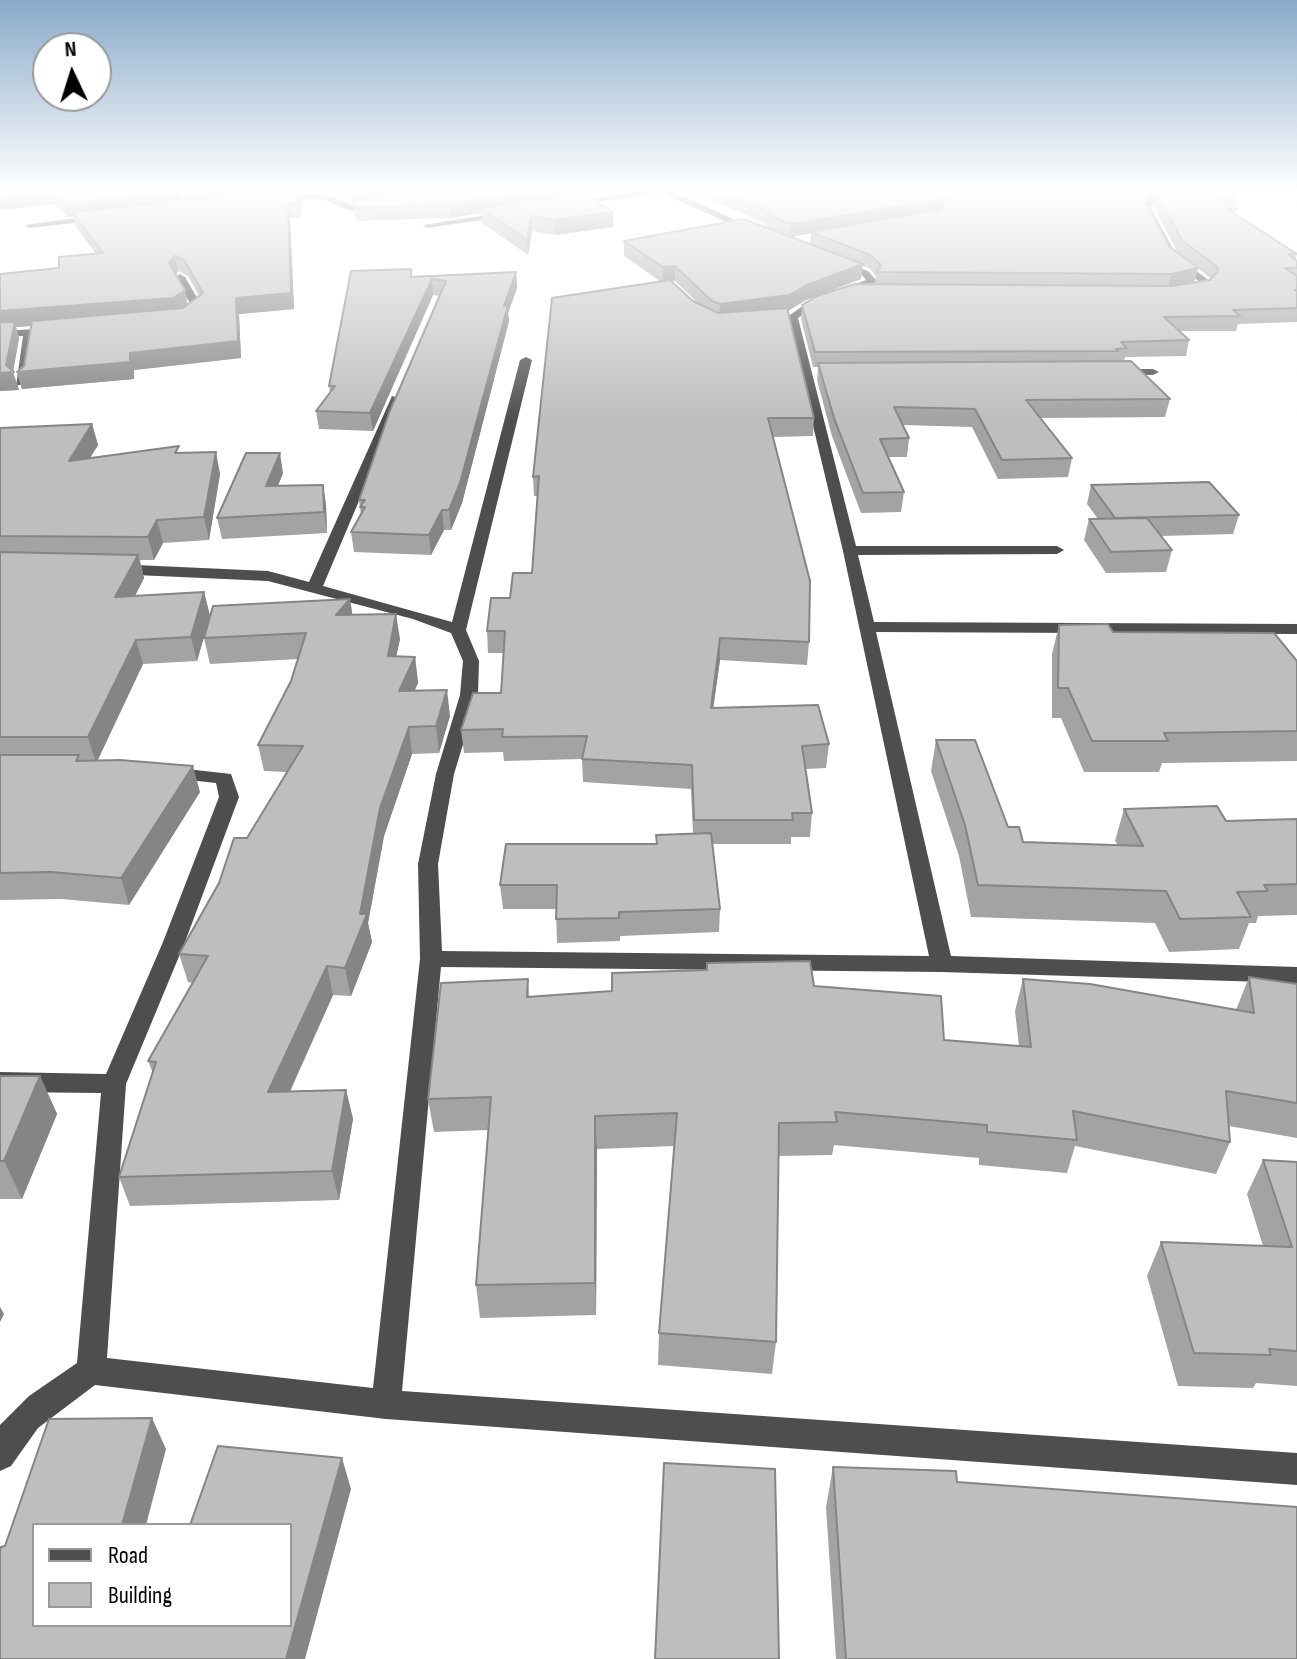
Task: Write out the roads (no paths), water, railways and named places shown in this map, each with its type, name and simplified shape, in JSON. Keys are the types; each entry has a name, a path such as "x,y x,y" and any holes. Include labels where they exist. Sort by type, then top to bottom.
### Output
{"street":[{"path":"847,266 871,277 872,281 850,292 806,305 785,318 815,374 850,551 942,964"},
{"path":"1177,294 1202,289 1207,283 1186,266"},
{"path":"180,277 198,308 181,320"},
{"path":"850,292 882,293"},
{"path":"0,334 76,329"},
{"path":"20,383 29,332"},
{"path":"386,1404 431,959 428,864 445,774 469,695 471,661 458,630 526,360"},
{"path":"1106,372 1153,372"},
{"path":"315,587 403,384"},
{"path":"850,551 1057,550"},
{"path":"102,569 268,576 419,616 458,630"},
{"path":"867,627 1297,629"},
{"path":"91,1370 114,1084 174,942 229,797 224,778 140,772"},
{"path":"431,959 942,964 1297,975"},
{"path":"0,1082 114,1084"},
{"path":"0,1455 5,1442 30,1415 91,1370 386,1404 1297,1469"}]}
